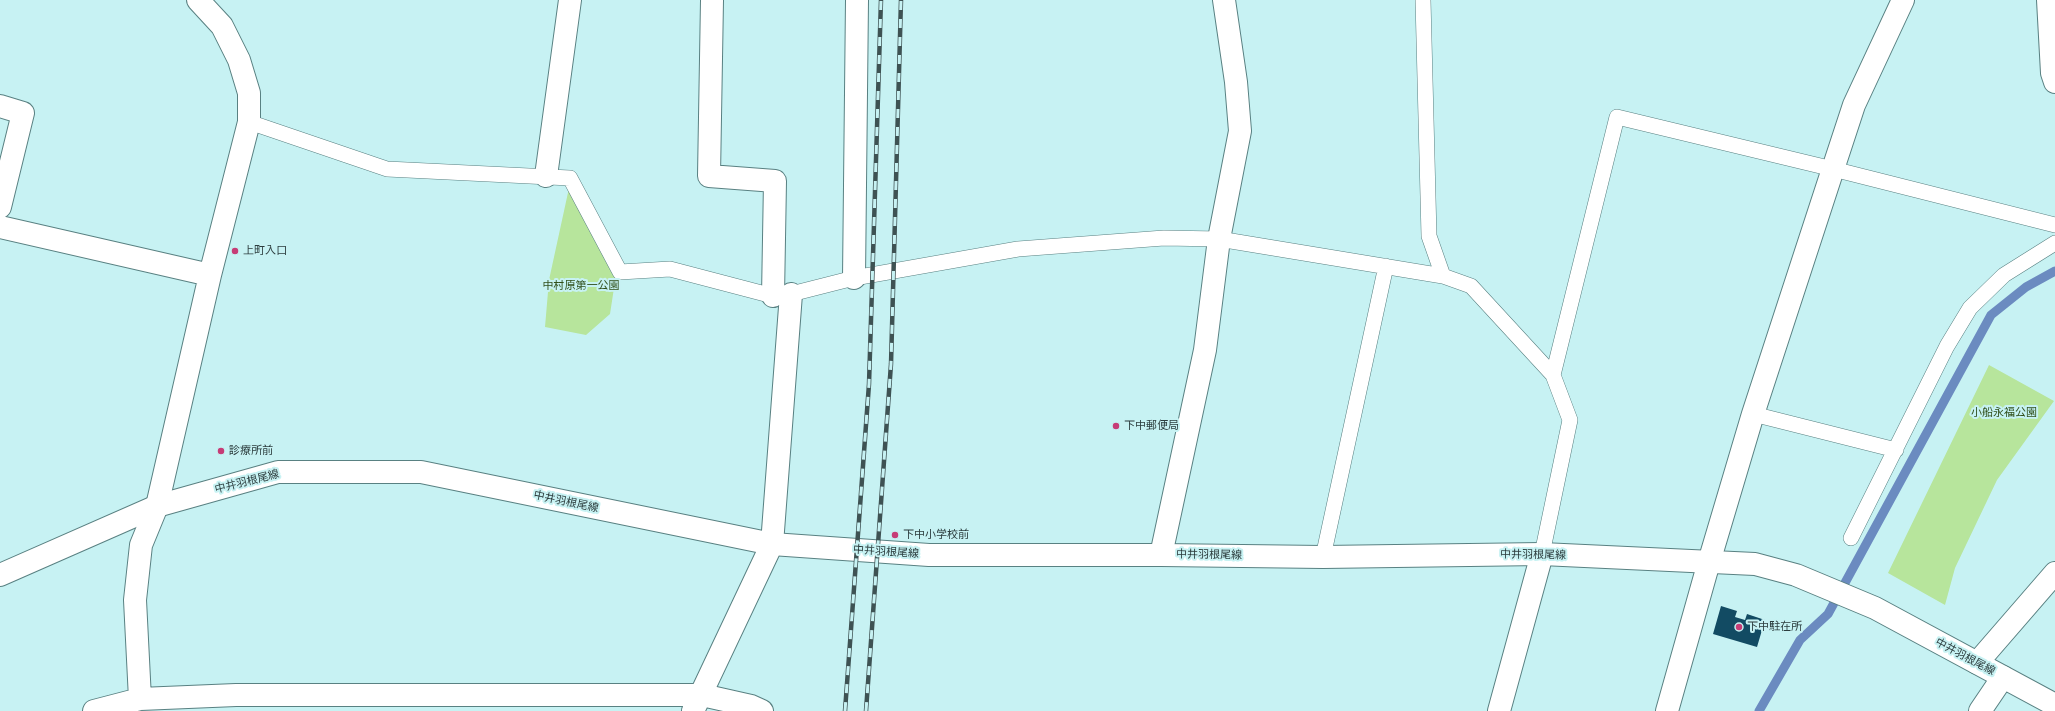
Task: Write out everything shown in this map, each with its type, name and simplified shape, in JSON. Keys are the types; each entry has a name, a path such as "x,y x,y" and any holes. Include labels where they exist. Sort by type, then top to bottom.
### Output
{"street":[{"path":"140,699 134,600 141,545 157,506 210,275 249,122 249,93 238,60 222,26 198,0"},
{"path":"546,176 570,0"},
{"path":"698,703 772,544 782,295 774,181 708,176 712,0"},
{"path":"854,278 857,0"},
{"path":"1161,555 1205,350 1219,239 1240,131 1236,82 1224,0"},
{"path":"1667,711 1753,414 1854,105 1903,0"},
{"path":"2048,0 2052,73 2055,82"},
{"path":"0,106 23,113 0,207"},
{"path":"0,227 210,275"},
{"name":"中井羽根尾線","path":"0,575 157,506 278,472 421,472 772,544 930,555 1323,557 1542,554 1755,564 1796,575 1875,608 2055,705"},
{"path":"1498,711 1542,554"},
{"path":"1977,663 2055,573"},
{"path":"1980,711 2003,677"},
{"path":"94,711 140,699 235,703 698,703 751,706 762,711"}],"lane":[{"path":"1424,0 1429,236 1443,276"},
{"path":"1553,375 1617,117 1833,169 2055,226"},
{"path":"249,122 387,170 570,178 620,272 670,269 782,295 854,278 1018,249 1164,238 1219,239 1443,276 1471,286 1553,375 1570,420 1542,554"},
{"path":"1852,538 1947,346 1970,308 2004,275 2055,243"},
{"path":"1323,557 1386,266"},
{"path":"1753,414 1896,450"}],"green space":[{"name":"中村原第一公園","path":"569,188 616,275 610,314 586,335 545,327 549,280"},
{"name":"小船永福公園","path":"1989,365 2054,401 1997,480 1955,568 1945,605 1888,573"}],"building":[{"name":"下中駐在所","path":"1721,606 1737,611 1735,617 1745,620 1747,614 1765,620 1757,647 1713,634"}],"waterway":[{"path":"1759,711 1800,640 1828,614 1991,315 2026,287 2055,271"}],"railway":[{"path":"845,711 869,384 881,0"},
{"path":"866,711 891,364 901,0"}],"place":[{"name":"上町入口","path":"235,251"},
{"name":"下中郵便局","path":"1116,426"},
{"name":"診療所前","path":"221,451"},
{"name":"下中小学校前","path":"895,535"},
{"name":"下中駐在所","path":"1739,627"}]}
